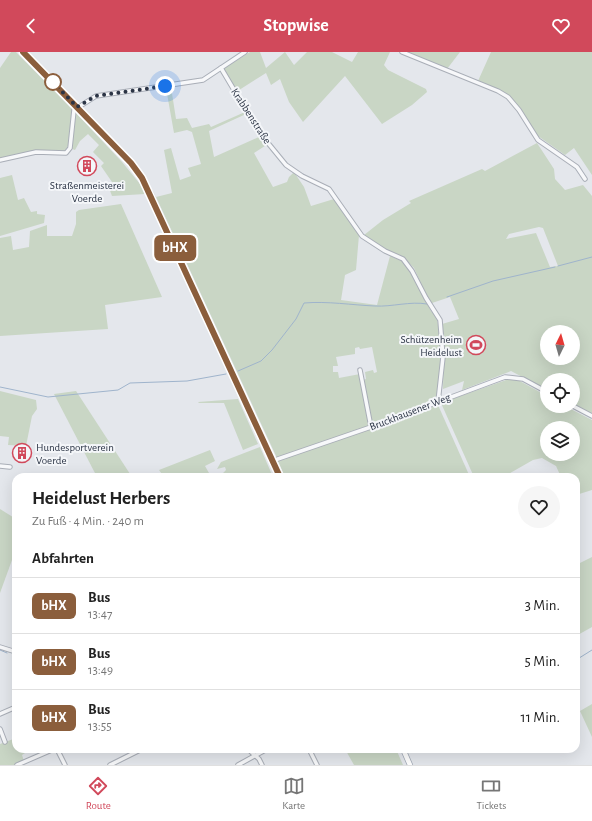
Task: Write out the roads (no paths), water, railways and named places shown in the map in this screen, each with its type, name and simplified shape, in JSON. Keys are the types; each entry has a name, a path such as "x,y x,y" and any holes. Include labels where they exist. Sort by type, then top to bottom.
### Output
{"main road":[{"path":"23,52 131,163 147,186 278,473"},
{"path":"405,753 410,765"}],"street":[{"path":"0,160 36,152 66,153 70,148 73,114 77,107 96,96 203,80 245,52"},
{"path":"402,52 498,91 508,98 538,140 577,167 585,179"},
{"name":"Krabbenstraße","path":"221,68 259,132 286,165 302,176 329,189 362,236 385,251 403,259 412,270 426,298 440,320 443,357 438,402"},
{"path":"360,370 371,427"},
{"name":"Bruckhausener Weg","path":"272,461 371,427 505,377 523,379 540,388"},
{"path":"580,410 592,416"},
{"path":"0,466 10,467"},
{"path":"0,647 12,651"},
{"path":"0,714 12,710"},
{"path":"0,729 5,742"},
{"path":"17,765 45,753"},
{"path":"59,753 65,765"},
{"path":"110,765 134,753"},
{"path":"252,753 262,765"},
{"path":"238,765 260,753"},
{"path":"311,753 317,765"}],"waterway":[{"path":"558,266 592,257"},
{"path":"447,297 493,281 555,267"},
{"path":"238,371 261,361 272,350 296,319 304,303 331,303 366,306 414,303 427,304"},
{"path":"0,387 48,397 118,390 130,383 187,381 226,374"},
{"path":"0,650 7,653"},
{"path":"580,658 592,650"}],"place":[{"name":"Straßenmeisterei Voerde","path":"87,166"},
{"name":"Schützenheim Heidelust","path":"476,345"},
{"name":"Hundesportverein Voerde","path":"22,453"}]}
